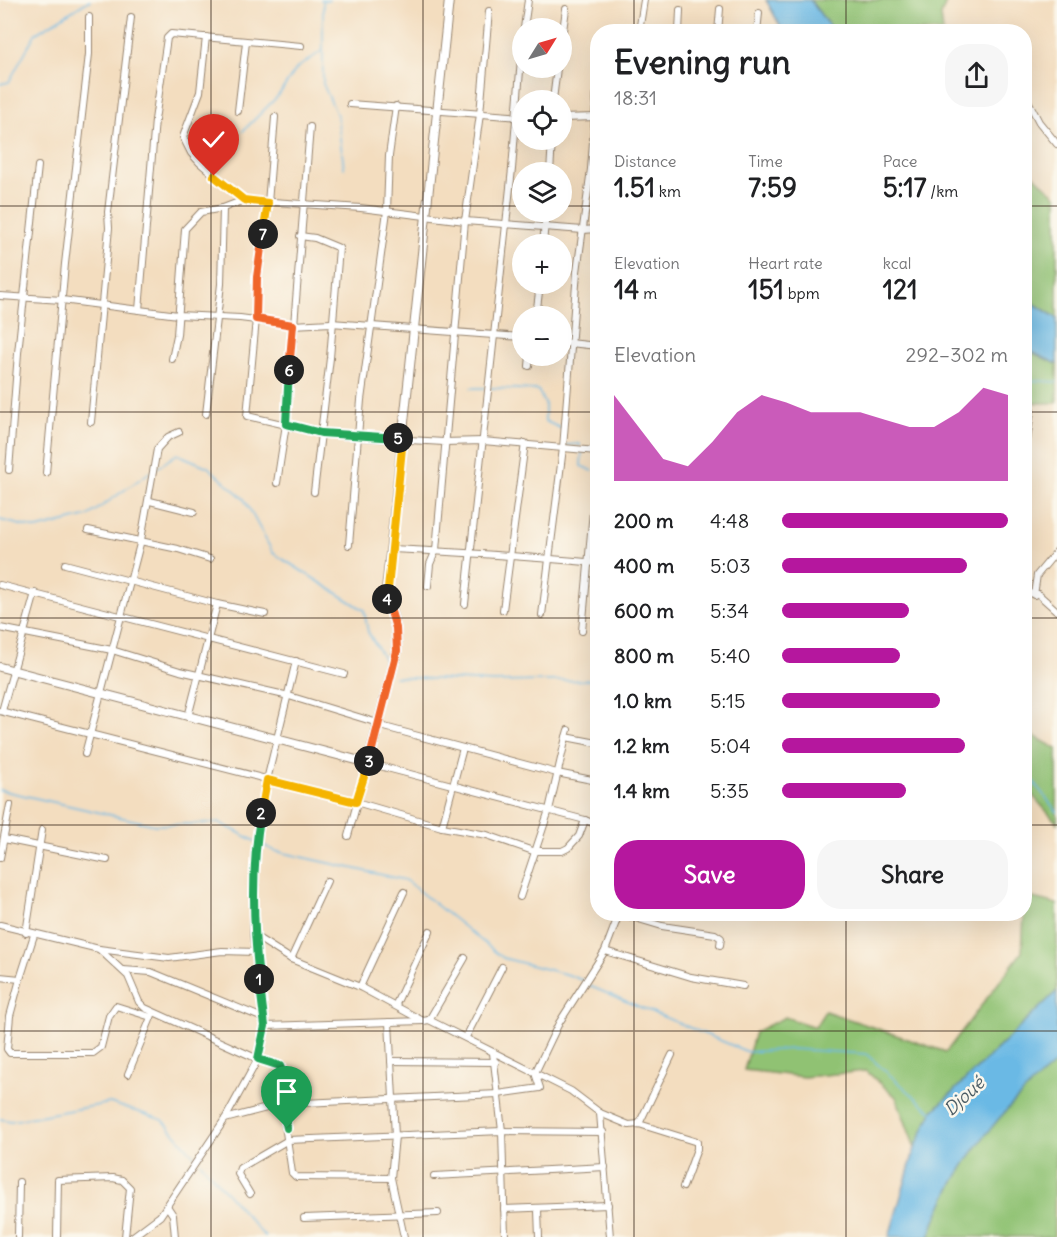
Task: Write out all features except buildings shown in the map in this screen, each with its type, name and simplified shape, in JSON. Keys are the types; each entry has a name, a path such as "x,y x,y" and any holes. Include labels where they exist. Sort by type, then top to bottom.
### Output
{"street":[{"path":"348,836 398,643 386,591 449,0"},
{"path":"525,18 528,0"},
{"path":"640,24 644,0"},
{"path":"565,18 566,9"},
{"path":"719,24 720,9"},
{"path":"428,586 430,564 435,550 465,221 480,114 489,10"},
{"path":"679,24 680,10"},
{"path":"758,24 759,13"},
{"path":"46,473 89,54 88,17"},
{"path":"91,422 108,212 130,17"},
{"path":"139,310 155,120 166,38 171,34 302,46"},
{"path":"206,37 200,92 183,137 191,153 200,163 244,200"},
{"path":"238,111 246,42"},
{"path":"350,104 512,117"},
{"path":"349,545 358,437 387,211 388,156 396,106"},
{"path":"1032,108 1039,122 1057,144"},
{"path":"275,117 268,203 257,277 256,319 247,416 321,433 358,437 444,442 525,443 590,450"},
{"path":"572,118 590,117"},
{"path":"277,483 286,424 310,127"},
{"path":"465,604 514,150"},
{"path":"9,470 38,166"},
{"path":"572,334 590,169"},
{"path":"172,359 185,229 201,212 223,208 244,200 387,211 465,221 590,230"},
{"path":"206,414 221,284 223,208"},
{"path":"544,234 545,222"},
{"path":"300,236 315,238 339,248 331,323 330,358 314,492"},
{"path":"0,296 62,300 178,315 256,319 293,325 331,323 512,336"},
{"path":"572,344 590,345"},
{"path":"542,615 562,448 569,366"},
{"path":"85,754 141,540 150,501 157,449 168,437 179,432"},
{"path":"503,610 508,557 525,443"},
{"path":"150,501 194,512"},
{"path":"88,530 141,540 210,559"},
{"path":"392,549 435,550 470,555 589,563"},
{"path":"582,632 590,551"},
{"path":"1057,551 1037,575 1034,595 1038,594 1057,611"},
{"path":"65,564 217,604 265,614"},
{"path":"0,585 344,674"},
{"path":"35,593 1,711 356,802 442,827 487,835 533,851 562,851 568,848 579,836 585,820"},
{"path":"188,717 210,639 217,604"},
{"path":"0,628 112,650 198,676 289,696 377,724 557,773 590,780"},
{"path":"132,1237 153,1222 167,1206 225,1119 258,1059 265,1026 254,935 255,850 267,780 296,661"},
{"path":"0,667 590,822"},
{"path":"520,897 533,851 549,810 567,733 590,741"},
{"path":"442,827 464,748"},
{"path":"0,858 10,806"},
{"path":"27,933 42,830"},
{"path":"4,839 106,860"},
{"path":"291,959 327,881"},
{"path":"360,987 404,892"},
{"path":"225,1119 282,1104 498,1094 540,1088 535,1073 570,1004 605,951 617,921"},
{"path":"644,921 715,934 722,938 720,945"},
{"path":"0,926 99,949 169,958 222,951 256,952"},
{"path":"396,1004 430,931"},
{"path":"34,935 10,1016 7,1049 10,1053 93,1053 101,1047 109,1016 116,1006 152,1014 280,1066 282,1104 292,1173 296,1177 391,1178"},
{"path":"254,935 291,959 360,987 466,1037 583,1098 600,1113 629,1125 639,1124 699,1144 683,1187"},
{"path":"99,949 133,982 139,1002 152,1014"},
{"path":"605,951 691,977 743,986"},
{"path":"426,1020 465,958"},
{"path":"466,1037 502,967"},
{"path":"122,970 150,972 263,1018"},
{"path":"0,977 20,980"},
{"path":"128,1074 152,1014"},
{"path":"265,1026 426,1020"},
{"path":"389,1022 394,1136 391,1178 404,1237"},
{"path":"493,1053 496,1062 502,1131 505,1237"},
{"path":"639,1124 672,1055"},
{"path":"391,1061 496,1062"},
{"path":"600,1113 610,1237"},
{"path":"250,1194 238,1174 240,1168 288,1140 502,1131 603,1132"},
{"path":"434,1176 605,1167"},
{"path":"57,1237 58,1180 113,1178 122,1180 130,1188 125,1237"},
{"path":"18,1237 19,1182"},
{"path":"504,1209 538,1210 608,1205"},
{"path":"167,1206 173,1215 175,1237"},
{"path":"538,1210 539,1237"},
{"path":"304,1218 438,1213"}],"green space":[{"path":"810,0 947,0 941,15 942,24 828,24"},
{"path":"1032,174 1057,196 1057,318 1032,302"},
{"path":"1032,352 1057,364 1057,403 1032,401"},
{"path":"1032,735 1057,749 1057,823 1032,795"},
{"path":"1032,898 1057,904 1057,991 932,1112 915,1148 896,1097 866,1071 804,1077 744,1070 755,1032 785,1017 815,1027 825,1011 946,1052 1022,952 1024,921 1032,921"},
{"path":"1057,1062 1054,1237 929,1237 951,1186 981,1140 1016,1099"}],"water":[{"path":"766,0 810,0 828,24 779,24"},
{"path":"1032,302 1057,318 1057,364 1032,352"},
{"name":"Djoué","path":"1057,991 1057,1062 1016,1100 981,1141 951,1186 929,1237 889,1237 915,1148 932,1112"}],"waterway":[{"path":"0,84 9,82 35,34 90,0"},
{"path":"321,0 329,0"},
{"path":"323,2 323,84 337,115 344,168"},
{"path":"243,131 278,96 297,68 322,51"},
{"path":"1032,380 1057,382"},
{"path":"471,388 485,388"},
{"path":"490,388 538,390 545,404 545,421 562,429"},
{"path":"566,445 580,444 580,446"},
{"path":"582,451 581,466 590,470"},
{"path":"157,468 177,454 208,467 244,499 273,553 364,610 368,632 384,659 383,677"},
{"path":"0,520 37,529 88,516 150,472"},
{"path":"395,677 494,682 590,680"},
{"path":"1032,780 1057,812"},
{"path":"0,790 155,825 220,823 255,841"},
{"path":"259,843 275,851 405,880 503,958 584,981"},
{"path":"587,985 748,1052 792,1049 866,1054 933,1113"},
{"path":"0,1119 11,1121 110,1103 163,1120 196,1158"},
{"path":"200,1162 265,1237"}],"route":[{"path":"214,176 232,188 244,200 268,203 257,277 256,319 293,325 286,424 321,433 403,438 386,591 396,628 397,651 356,802 267,780 255,850 254,935 265,1026 258,1059 280,1066 282,1104 287,1128"}]}
